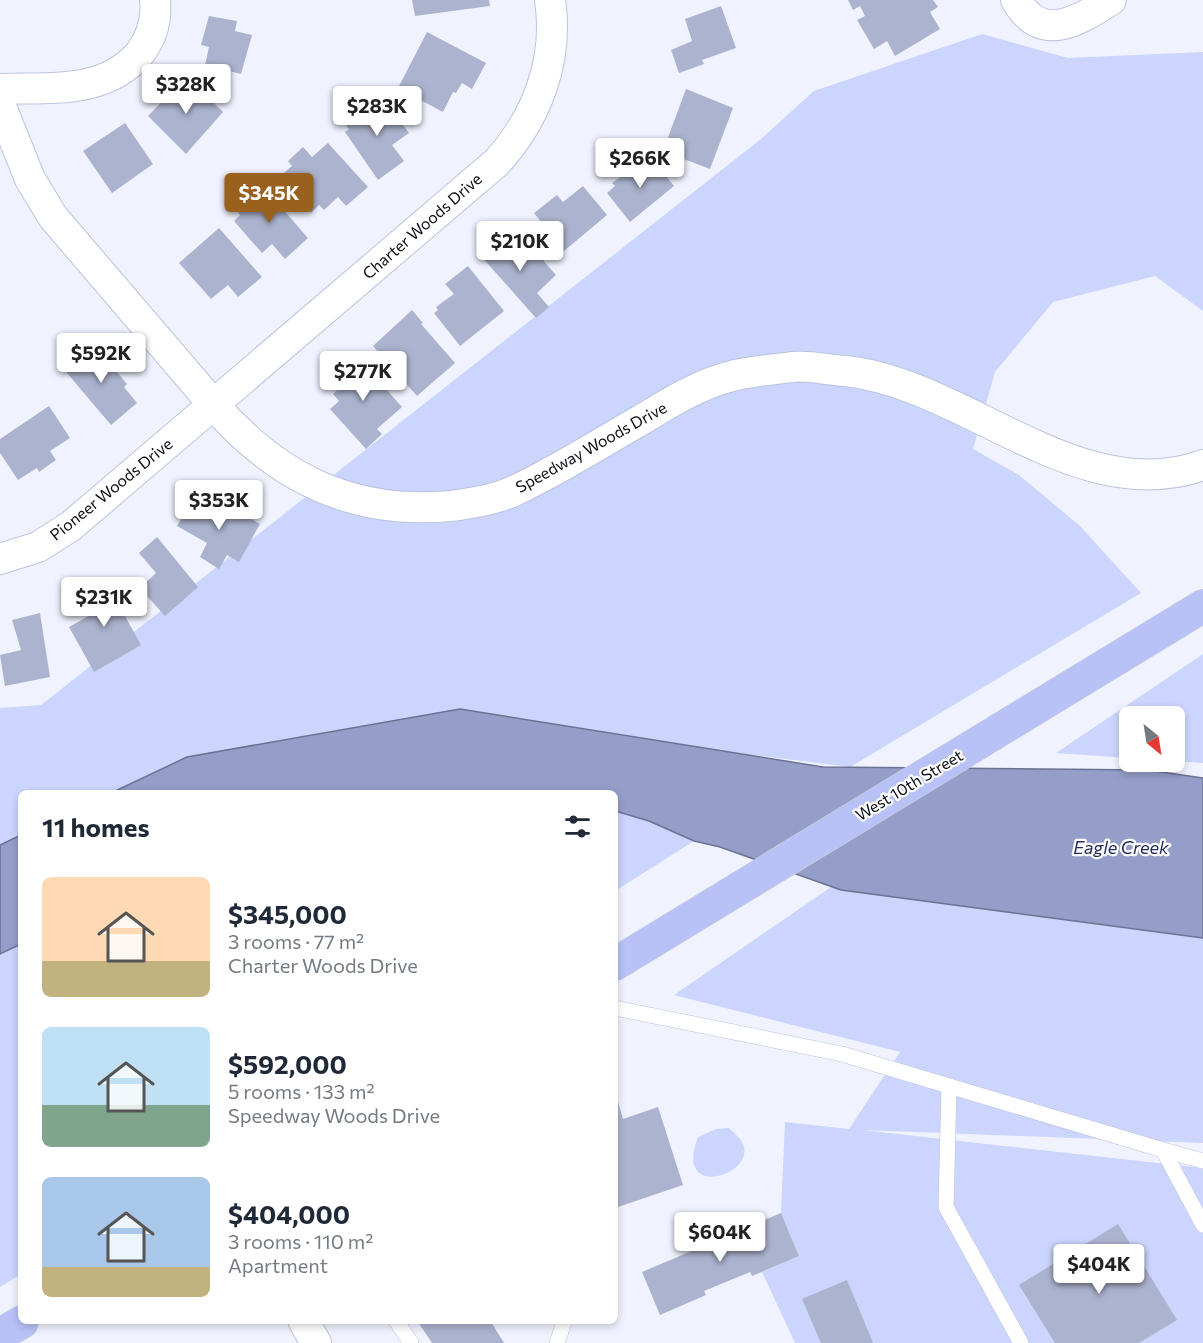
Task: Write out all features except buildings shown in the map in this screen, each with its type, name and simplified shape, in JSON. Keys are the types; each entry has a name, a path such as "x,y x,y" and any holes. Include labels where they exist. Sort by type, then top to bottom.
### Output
{"main road":[{"name":"West 10th Street","path":"618,962 1203,606"},
{"path":"0,1335 19,1324"}],"street":[{"path":"0,89 82,86 113,76 123,70 144,47 155,23 156,0"},
{"name":"Charter Woods Drive","path":"213,404 506,152 529,120 547,71 552,32 550,0"},
{"path":"1016,0 1029,17 1049,25 1073,23 1111,0"},
{"name":"Speedway Woods Drive","path":"0,104 30,179 52,217 213,404 250,443 292,473 338,495 375,505 400,507 464,505 502,496 537,480 692,390 729,377 793,367 857,371 882,379 1094,468 1145,475 1203,465"},
{"name":"Pioneer Woods Drive","path":"0,559 32,549 60,534 213,404"},
{"path":"305,1324 316,1343"}],"lane":[{"path":"618,1009 842,1054 1203,1161"},
{"path":"949,1087 946,1207 1021,1343"},
{"path":"1163,1150 1203,1225"},
{"path":"398,1324 411,1343"},
{"path":"557,1343 563,1324"}],"shaded area":[{"path":"982,34 1068,58 1203,52 1203,311 1155,276 1053,302 995,372 973,449 1019,475 1080,526 1141,593 850,767 738,753 460,709 187,757 117,790 18,790 18,838 0,847 0,708 41,705 761,139 814,91"},
{"path":"1203,654 1203,763 1185,762 1185,706 1126,706"},
{"path":"1119,711 1119,757 1056,753"},
{"path":"618,812 649,821 694,841 618,889"},
{"path":"831,887 1203,938 1203,1143 862,1130 1203,1168 1203,1343 795,1343 762,1272 799,1256 781,1213 785,1122 849,1129 900,1052 674,995"},
{"path":"18,945 18,1276 0,1287 0,954"},
{"path":"729,1128 742,1142 744,1154 739,1164 729,1172 717,1176 705,1176 696,1170 693,1157 698,1137 716,1129"}],"water":[{"name":"Eagle Creek","path":"460,709 823,767 1161,772 1203,778 1203,938 841,890 720,847 694,841 649,821 618,812 618,790 117,790 187,757"},
{"path":"18,836 18,945 0,954 0,845"}]}
